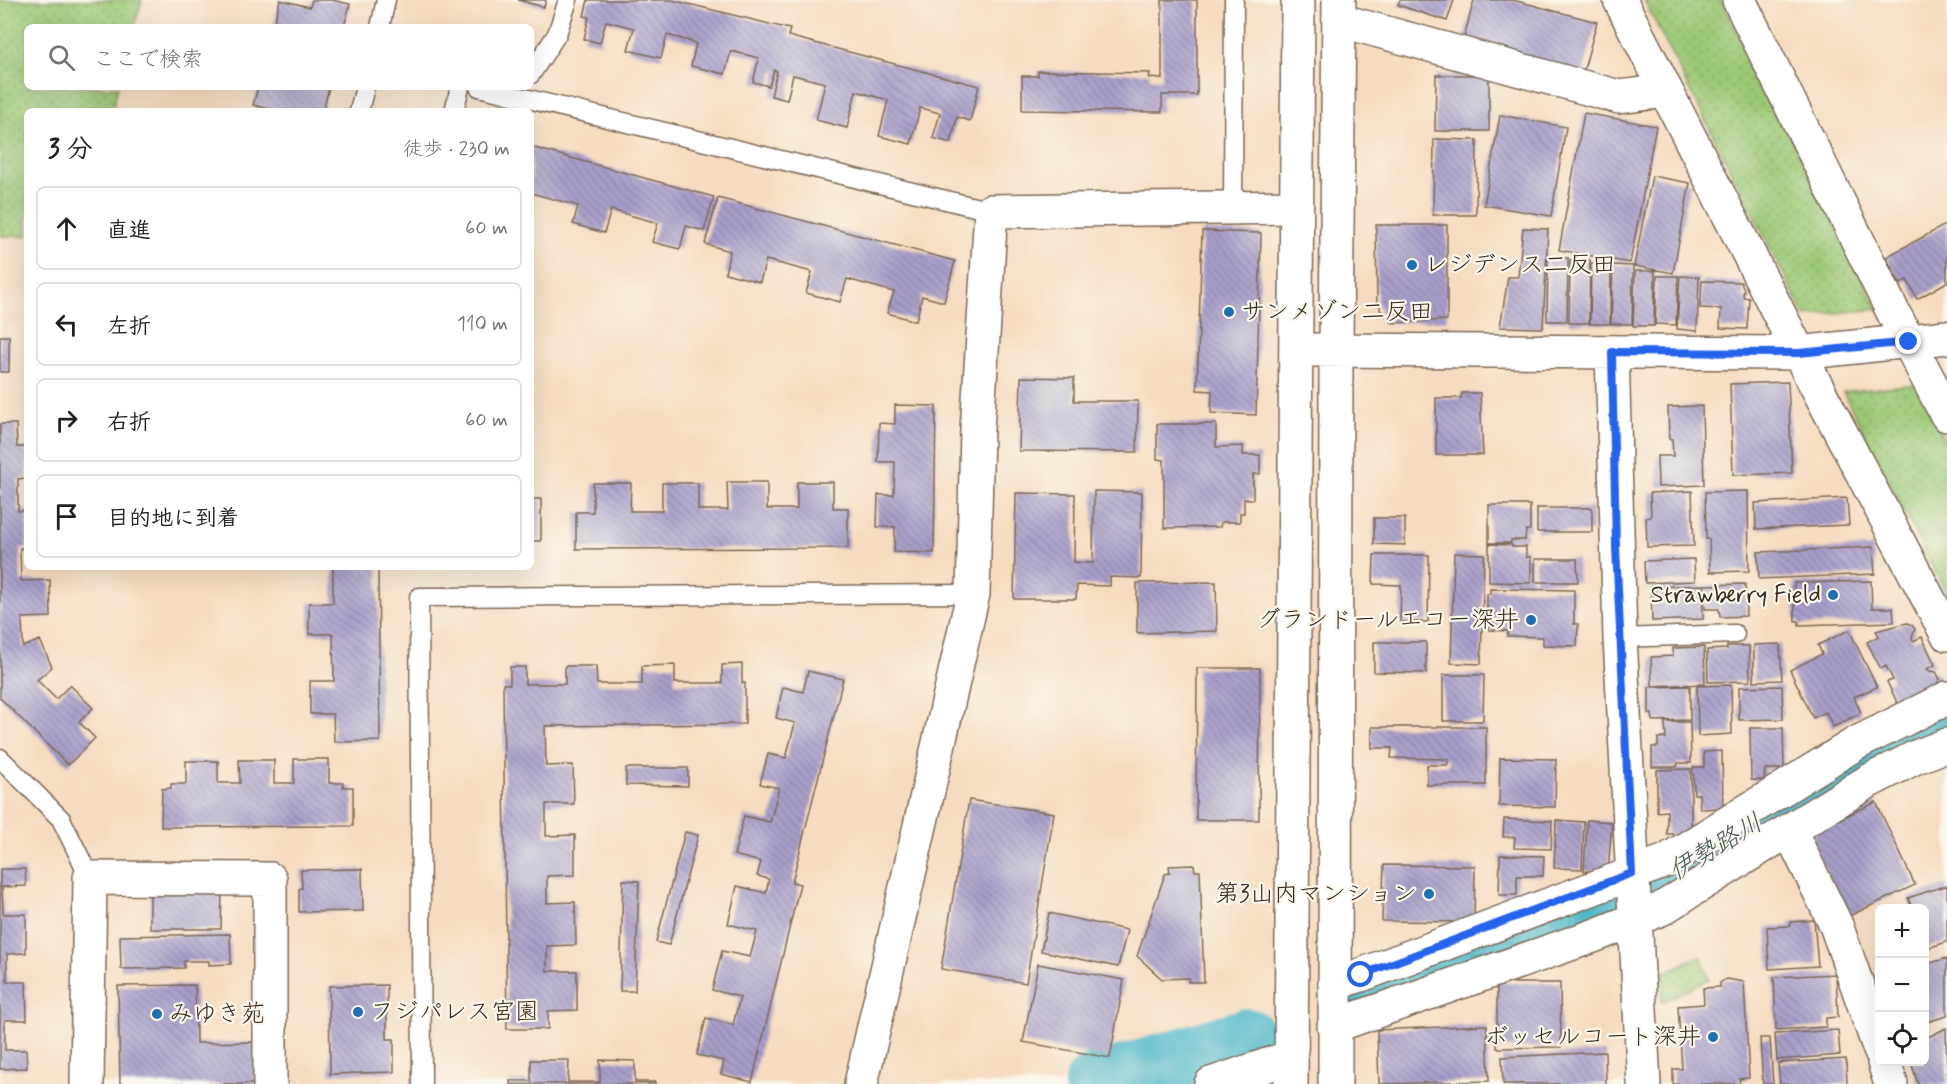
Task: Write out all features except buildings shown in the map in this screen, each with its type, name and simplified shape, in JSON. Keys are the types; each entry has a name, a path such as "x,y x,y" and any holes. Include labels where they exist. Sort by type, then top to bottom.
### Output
{"street":[{"path":"1211,1084 1291,1071 1298,0"},
{"path":"1620,0 1799,353 1947,634"},
{"path":"1739,0 1894,314 1947,415"},
{"path":"1335,1084 1339,10 1619,97 1666,91"},
{"path":"861,1084 973,594 977,430 991,211 1233,206 1296,207"},
{"path":"1296,350 1799,353 1947,337"},
{"path":"1612,352 1620,638 1644,1084"},
{"path":"1334,1026 1634,897 1665,861 1855,744 1947,698"},
{"path":"1335,983 1634,897 1661,909 1869,781 1916,757 1947,745"},
{"path":"1790,831 1836,925 1875,1036"},
{"path":"87,1084 90,878 270,879 270,1084"},
{"path":"1885,1066 1891,1084"}],"lane":[{"path":"381,24 386,0"},
{"path":"534,69 557,34 568,0"},
{"path":"1233,206 1234,0"},
{"path":"360,108 364,90"},
{"path":"455,108 459,90"},
{"path":"504,90 520,92 991,211"},
{"path":"422,1084 419,597 973,594"},
{"path":"1620,638 1735,634"},
{"path":"0,758 61,819 90,878"}],"green space":[{"path":"0,0 142,0 135,24 24,24 24,90 117,90 113,108 24,108 24,236 0,236"},
{"path":"1644,0 1721,0 1878,309 1805,316"},
{"path":"1916,384 1947,446 1947,595 1843,392"},
{"path":"1701,955 1709,979 1662,1002 1660,975"}],"waterway":[{"name":"伊勢路川","path":"1372,995 1487,948 1599,908 1657,884 1912,729 1942,718"},
{"name":"伊勢路川","path":"1094,1084 1247,1038"}],"place":[{"name":"レジデンス二反田","path":"1412,265"},
{"name":"サンメゾン二反田","path":"1229,312"},
{"name":"Strawberry Field","path":"1833,595"},
{"name":"グランドールエコー深井","path":"1531,620"},
{"name":"第3山内マンション","path":"1429,894"},
{"name":"フジパレス宮園","path":"358,1012"},
{"name":"みゆき苑","path":"157,1014"},
{"name":"ボッセルコート深井","path":"1713,1037"}],"route":[{"path":"1361,975 1632,873 1616,548 1612,352 1799,353 1909,342"}]}
